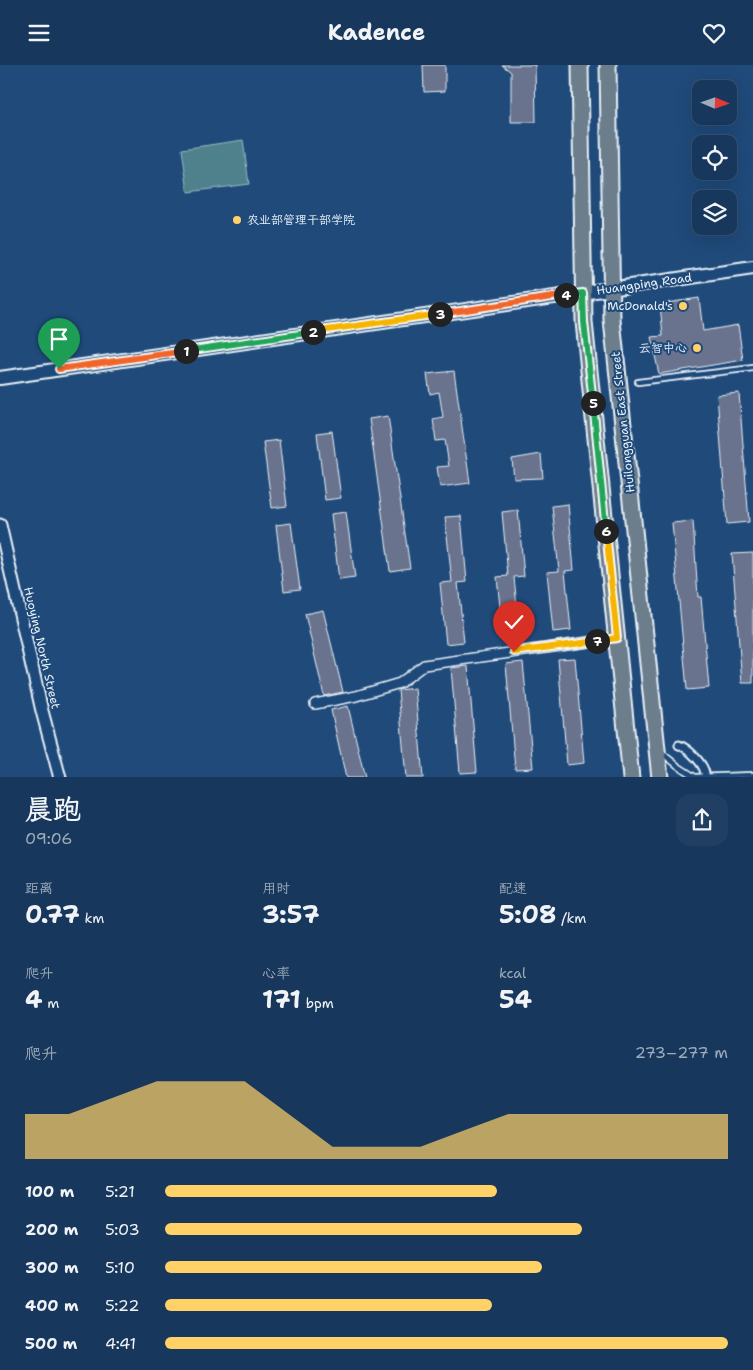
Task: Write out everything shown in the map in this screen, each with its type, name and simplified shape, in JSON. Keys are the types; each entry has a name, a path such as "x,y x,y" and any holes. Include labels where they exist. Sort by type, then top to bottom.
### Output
{"main road":[{"path":"580,65 584,322 633,777"},
{"name":"Huilongguan East Street","path":"608,65 612,320 660,777"},
{"name":"Huangping Road","path":"0,378 753,268"}],"street":[{"name":"Huoying North Street","path":"0,525 42,711 60,777"},
{"path":"315,704 356,696 400,683 424,665 617,638"},
{"path":"679,745 684,747 702,765 706,773"}],"lane":[{"path":"638,382 753,368"},
{"path":"656,732 661,752 695,777 753,775"},
{"path":"678,766 685,777"}],"green space":[{"path":"243,140 249,184 188,192 182,149"}],"building":[{"path":"423,65 445,65 445,91 424,92"},
{"path":"502,65 535,65 536,122 511,122 511,72"},
{"name":"云智中心","path":"699,298 703,331 738,325 743,360 659,374 651,337 663,336 660,304"},
{"path":"454,371 470,483 440,487 437,467 449,466 445,440 436,441 433,419 443,417 439,392 430,394 427,374"},
{"path":"739,393 749,522 727,524 717,395"},
{"path":"388,416 410,568 390,571 369,419"},
{"path":"332,431 341,498 325,500 317,433"},
{"path":"279,440 287,506 272,508 263,442"},
{"path":"541,454 543,478 514,479 512,459"},
{"path":"568,504 574,570 565,571 571,630 553,632 547,572 559,571 552,506"},
{"path":"518,510 524,576 514,577 520,636 503,638 497,577 508,576 502,512"},
{"path":"346,512 355,578 339,580 331,514"},
{"path":"461,516 467,582 458,583 464,642 446,644 440,583 452,582 445,517"},
{"path":"693,521 698,597 701,597 709,688 687,690 672,523"},
{"path":"291,523 300,589 284,591 276,525"},
{"path":"753,553 753,683 742,683 732,554"},
{"path":"323,610 343,692 324,696 305,614"},
{"path":"575,658 584,763 567,765 558,659"},
{"path":"523,662 533,768 515,769 506,664"},
{"path":"468,666 477,772 460,773 451,668"},
{"path":"415,688 423,777 406,777 398,690"},
{"path":"348,706 365,777 346,777 331,710"}],"place":[{"name":"农业部管理干部学院","path":"237,220"},
{"name":"McDonald's","path":"683,306"},
{"name":"云智中心","path":"697,348"}],"route":[{"path":"59,369 583,293 584,322 617,638 514,652"}]}
